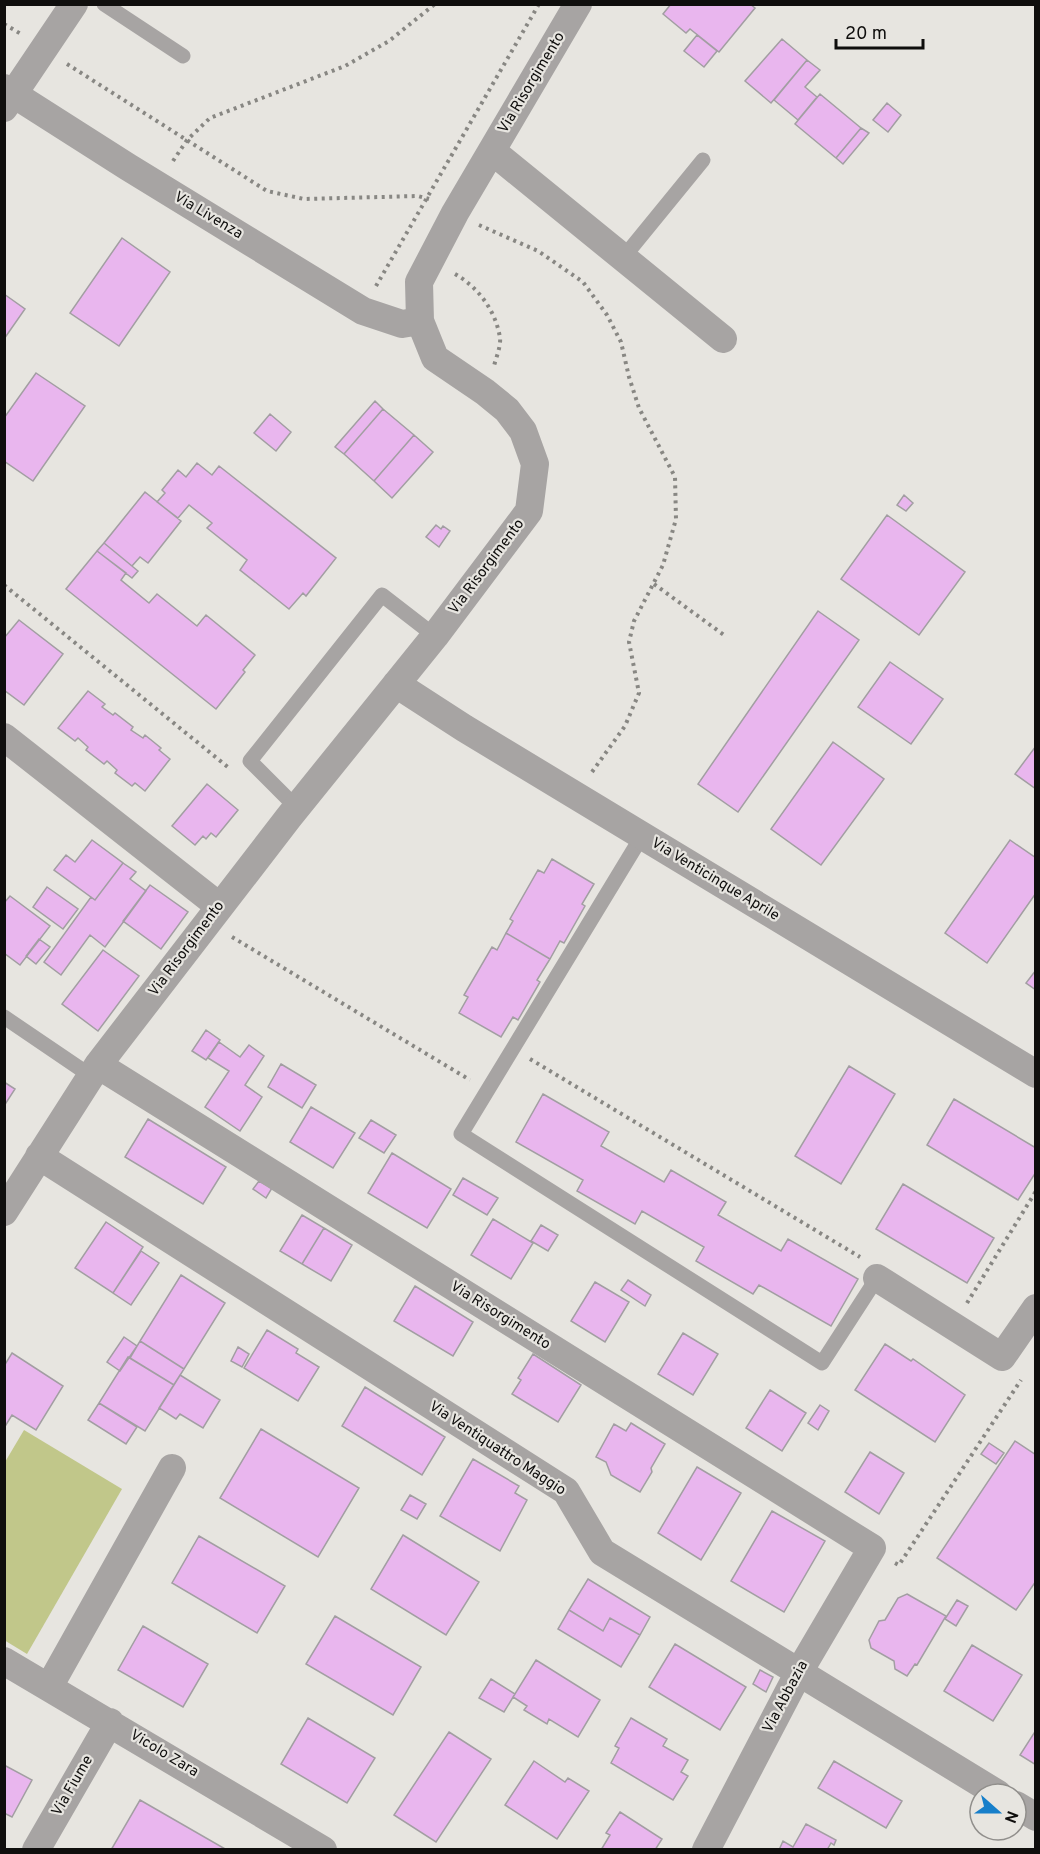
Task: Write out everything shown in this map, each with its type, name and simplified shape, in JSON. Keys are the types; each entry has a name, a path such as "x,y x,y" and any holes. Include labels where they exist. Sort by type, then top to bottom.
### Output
{"street":[{"path":"8,97 74,4"},
{"name":"Via Risorgimento","path":"4,1212 95,1070 219,906 435,636 529,511 535,464 523,431 507,411 485,392 435,358 420,321 418,282 578,4"},
{"name":"Via Livenza","path":"8,97 128,167 363,311 402,324 420,321"},
{"path":"492,151 723,339"},
{"name":"Via Venticinque Aprile","path":"396,684 472,733 1035,1074"},
{"path":"4,737 219,906"},
{"name":"Via Risorgimento","path":"95,1070 872,1548"},
{"name":"Via Ventiquattro Maggio","path":"39,1156 566,1491 602,1552 978,1782"},
{"path":"872,1270 1002,1357 1035,1308"},
{"path":"50,1687 172,1468"},
{"name":"Via Abbazia","path":"706,1850 798,1672 872,1548"},
{"name":"Vicolo Zara","path":"4,1661 322,1850"},
{"name":"Via Fiume","path":"36,1850 110,1722"}],"lane":[{"path":"104,4 183,56"},
{"path":"624,258 704,160"},
{"path":"296,807 250,761 382,595 435,636"},
{"path":"642,836 461,1134 822,1363 872,1270"},
{"path":"4,1017 95,1070"}],"path":[{"path":"168,168 187,140 210,118 345,66 389,40 435,4"},
{"path":"374,290 539,4"},
{"path":"430,260 475,288 491,311 500,340 485,392"},
{"path":"654,584 724,635"},
{"path":"4,585 234,772"},
{"path":"226,934 479,1086"},
{"path":"513,1049 872,1270"},
{"path":"965,1306 1035,1191"},
{"path":"872,1548 899,1566 1024,1375 1002,1357"}],"green space":[{"path":"24,1430 122,1489 27,1654 4,1640 5,1462"}],"building":[{"path":"671,4 750,4 755,8 719,52 690,29 686,33 663,14"},
{"path":"697,35 717,51 704,67 684,51"},
{"path":"782,39 807,60 771,103 745,81"},
{"path":"807,60 820,70 805,87 817,97 798,120 774,100"},
{"path":"820,94 861,128 836,158 795,124"},
{"path":"887,103 901,115 888,132 873,120"},
{"path":"861,128 869,133 843,164 836,158"},
{"path":"122,238 170,272 119,346 70,313"},
{"path":"4,294 25,309 4,339"},
{"path":"36,373 85,406 33,481 4,461 4,418"},
{"path":"375,401 383,409 344,454 335,447"},
{"path":"383,409 414,435 374,481 344,454"},
{"path":"270,414 291,432 276,451 254,433"},
{"path":"414,435 433,452 392,498 374,481"},
{"path":"197,463 212,475 219,466 336,558 306,596 303,593 289,609 240,570 247,560 207,528 212,523 189,505 178,518 157,502 165,493 162,490 178,470 186,477"},
{"path":"145,492 181,521 148,563 140,557 132,566 104,543"},
{"path":"904,495 913,503 906,511 897,505"},
{"path":"887,515 965,572 919,635 841,579"},
{"path":"436,525 441,529 443,526 450,531 439,547 426,537"},
{"path":"104,543 138,571 132,578 97,551"},
{"path":"97,551 126,573 121,580 149,603 157,594 197,626 206,615 255,655 243,670 245,672 216,709 66,589"},
{"path":"818,611 859,640 738,812 698,784"},
{"path":"19,620 63,654 24,705 4,690 4,638"},
{"path":"890,662 943,699 911,744 858,707"},
{"path":"88,691 105,704 102,707 113,715 115,713 133,727 131,730 143,738 145,735 170,759 145,791 135,783 132,786 115,773 117,770 107,761 104,764 86,750 88,747 78,738 75,741 58,728"},
{"path":"833,742 884,779 821,865 771,829"},
{"path":"1036,746 1036,789 1015,774"},
{"path":"207,784 238,810 216,837 211,833 206,839 203,836 195,845 172,826"},
{"path":"92,840 123,863 95,900 54,870 66,855 75,862"},
{"path":"1010,840 1036,858 1036,893 987,963 945,933"},
{"path":"552,859 594,884 582,904 585,906 564,943 560,941 550,959 506,933 513,921 510,919 538,870 544,873"},
{"path":"123,863 136,872 130,879 146,891 105,947 90,935 61,975 44,962 91,897 95,900"},
{"path":"150,885 188,912 161,949 123,921"},
{"path":"47,887 78,909 63,929 33,907"},
{"path":"10,896 50,926 20,965 4,953 4,903"},
{"path":"506,933 550,959 537,980 540,982 518,1020 513,1017 501,1037 459,1013 468,997 464,995 492,947 497,950"},
{"path":"39,939 50,947 36,964 26,956"},
{"path":"103,950 139,976 98,1031 62,1004"},
{"path":"1036,970 1036,990 1026,983"},
{"path":"206,1030 220,1040 206,1060 192,1051"},
{"path":"219,1042 240,1057 249,1045 264,1056 245,1085 262,1097 240,1131 205,1107 229,1071 208,1058"},
{"path":"281,1064 316,1085 302,1108 268,1087"},
{"path":"849,1066 895,1094 841,1184 795,1156"},
{"path":"4,1082 15,1089 4,1106"},
{"path":"543,1094 609,1132 601,1146 664,1182 671,1170 726,1202 718,1215 781,1251 788,1239 858,1279 831,1326 759,1285 753,1294 696,1261 704,1247 642,1211 635,1224 577,1191 583,1180 516,1142"},
{"path":"954,1099 1036,1148 1036,1172 1018,1200 927,1145"},
{"path":"311,1107 355,1133 333,1168 290,1142"},
{"path":"148,1119 226,1167 203,1204 125,1157"},
{"path":"371,1120 396,1135 384,1153 359,1138"},
{"path":"392,1153 451,1189 427,1228 368,1193"},
{"path":"463,1178 498,1198 487,1215 453,1195"},
{"path":"259,1181 272,1188 266,1198 253,1189"},
{"path":"903,1184 994,1238 967,1283 876,1229"},
{"path":"302,1215 324,1228 302,1264 280,1251"},
{"path":"493,1219 533,1243 511,1279 471,1255"},
{"path":"106,1222 143,1247 113,1293 75,1268"},
{"path":"541,1225 558,1235 548,1251 531,1241"},
{"path":"324,1228 352,1245 331,1281 302,1264"},
{"path":"141,1251 159,1263 131,1305 113,1293"},
{"path":"181,1275 225,1303 184,1369 140,1341"},
{"path":"628,1280 651,1295 645,1306 621,1290"},
{"path":"595,1282 629,1302 605,1342 571,1321"},
{"path":"415,1286 473,1322 453,1356 394,1321"},
{"path":"267,1330 298,1349 296,1353 319,1367 298,1401 244,1368"},
{"path":"683,1333 718,1354 693,1395 658,1374"},
{"path":"124,1337 137,1346 120,1371 107,1362"},
{"path":"140,1341 184,1369 174,1385 130,1358"},
{"path":"885,1344 911,1361 913,1359 965,1395 935,1442 855,1390"},
{"path":"238,1347 249,1354 242,1367 231,1361"},
{"path":"12,1353 63,1386 36,1430 12,1415 4,1428 4,1366"},
{"path":"533,1354 581,1385 558,1422 512,1394 521,1380 518,1378"},
{"path":"128,1357 174,1385 145,1431 99,1403"},
{"path":"180,1375 220,1400 203,1428 180,1414 176,1419 159,1408"},
{"path":"365,1387 445,1437 422,1475 342,1426"},
{"path":"770,1390 806,1413 782,1451 746,1428"},
{"path":"99,1403 137,1427 126,1444 88,1420"},
{"path":"820,1405 829,1411 818,1430 808,1423"},
{"path":"631,1423 665,1444 640,1492 611,1475 606,1462 596,1457 614,1424 626,1431"},
{"path":"261,1429 359,1488 318,1557 220,1498"},
{"path":"1015,1441 1036,1455 1036,1581 1016,1610 937,1558"},
{"path":"989,1443 1004,1453 996,1464 981,1454"},
{"path":"870,1452 904,1473 879,1514 845,1492"},
{"path":"473,1459 519,1486 515,1493 527,1500 500,1551 440,1516"},
{"path":"697,1467 741,1493 701,1560 658,1533"},
{"path":"410,1495 426,1504 417,1519 401,1510"},
{"path":"772,1511 825,1541 784,1612 731,1581"},
{"path":"403,1535 479,1582 446,1635 371,1589"},
{"path":"199,1536 285,1586 257,1633 172,1583"},
{"path":"588,1579 650,1617 640,1635 610,1618 603,1631 569,1610"},
{"path":"907,1594 946,1616 917,1665 915,1664 907,1676 895,1669 894,1661 871,1648 869,1640 879,1621 885,1620 898,1598"},
{"path":"957,1600 968,1606 956,1626 945,1619"},
{"path":"569,1610 603,1631 610,1618 640,1635 621,1667 558,1629"},
{"path":"335,1616 421,1667 393,1715 306,1664"},
{"path":"143,1626 208,1664 183,1707 118,1670"},
{"path":"675,1644 746,1687 720,1730 649,1687"},
{"path":"972,1645 1022,1675 993,1721 944,1691"},
{"path":"536,1660 600,1700 578,1737 549,1719 547,1724 524,1710 527,1706 513,1697"},
{"path":"760,1670 773,1677 766,1692 753,1684"},
{"path":"491,1679 515,1694 504,1712 479,1698"},
{"path":"308,1718 375,1758 347,1803 281,1764"},
{"path":"631,1718 667,1739 663,1746 688,1760 681,1772 688,1776 673,1800 611,1763 619,1748 615,1746"},
{"path":"1036,1730 1036,1765 1020,1755"},
{"path":"449,1732 491,1759 436,1842 394,1815"},
{"path":"534,1761 565,1782 568,1778 589,1791 557,1839 505,1805"},
{"path":"834,1761 902,1801 886,1828 818,1788"},
{"path":"4,1765 32,1780 12,1817 4,1813"},
{"path":"140,1800 227,1850 111,1850"},
{"path":"620,1812 662,1839 655,1850 601,1850 610,1835 606,1833"},
{"path":"806,1824 836,1840 834,1845 831,1843 827,1850 779,1850 783,1841 793,1847"}]}
